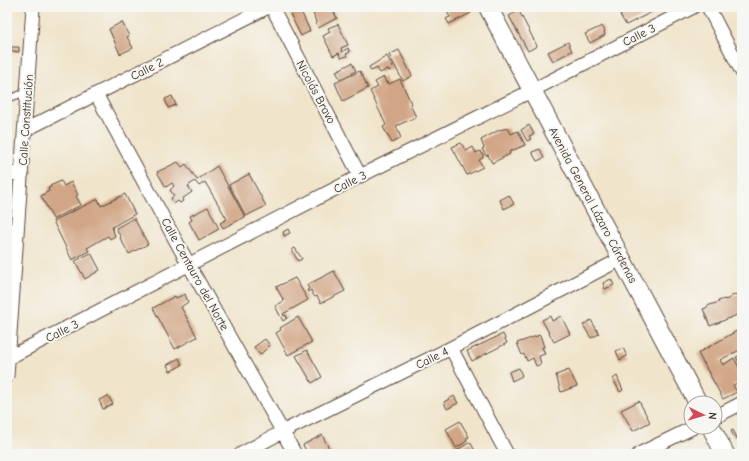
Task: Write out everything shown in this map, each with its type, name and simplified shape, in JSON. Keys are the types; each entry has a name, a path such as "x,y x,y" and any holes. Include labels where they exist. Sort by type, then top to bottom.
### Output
{"main road":[{"name":"Avenida General Lázaro Cárdenas","path":"488,7 694,395"},
{"path":"715,435 725,454"}],"street":[{"name":"Calle Constitución","path":"7,376 34,7"},
{"name":"Calle 2","path":"25,130 268,7"},
{"name":"Nicolás Bravo","path":"272,7 360,176"},
{"name":"Calle 3","path":"8,358 360,176 533,90 693,7"},
{"path":"708,7 742,72"},
{"name":"Calle Centauro del Norte","path":"96,94 295,454"},
{"path":"7,173 22,174"},
{"name":"Calle 4","path":"241,454 451,348 621,259"},
{"path":"451,348 507,454"},
{"path":"723,413 742,403"},
{"path":"639,454 683,432"}],"lane":[{"path":"7,99 28,92"}],"building":[{"path":"305,7 331,7 337,18 318,28 312,10 307,12"},
{"path":"451,7 467,7 471,13 449,24 446,19 450,17 446,10"},
{"path":"637,7 662,7 626,25 620,15"},
{"path":"300,9 310,31 301,36 290,14"},
{"path":"519,11 537,46 528,51 509,16"},
{"path":"122,22 129,36 127,37 133,48 120,54 109,29"},
{"path":"338,24 348,45 341,48 342,52 348,48 350,52 346,54 347,56 341,58 339,53 333,56 323,36 330,32 328,28"},
{"path":"602,26 605,31 605,35 590,43 585,34"},
{"path":"568,42 572,51 553,61 548,52"},
{"path":"11,47 19,47 19,52 11,51"},
{"path":"399,50 412,76 403,81 389,55"},
{"path":"387,56 393,67 391,68 392,69 389,71 388,69 380,73 377,68 371,71 369,67"},
{"path":"352,63 356,71 340,79 336,71"},
{"path":"360,71 368,88 343,101 335,83"},
{"path":"384,77 386,83 388,82 389,84 400,79 416,117 396,126 401,138 392,143 383,127 386,125 370,91 378,87 375,82"},
{"path":"172,96 176,105 168,108 165,99"},
{"path":"529,125 534,134 529,136 531,139 527,141 521,130"},
{"path":"508,128 511,134 518,131 525,145 509,152 510,154 492,163 488,155 486,156 482,149 484,148 481,140 499,130"},
{"path":"461,143 466,151 473,147 476,153 480,151 483,155 483,158 479,160 483,167 467,175 452,147"},
{"path":"540,149 544,158 537,161 532,152"},
{"path":"178,162 182,167 186,164 197,180 217,166 245,217 223,228 220,223 227,219 205,182 199,186 195,181 188,186 192,192 182,199 183,201 180,203 178,201 174,204 171,198 174,196 170,190 174,186 172,183 166,187 157,172"},
{"path":"249,174 266,206 246,216 229,185"},
{"path":"61,181 64,186 71,182 78,195 76,196 81,205 53,219 41,196 49,191 48,188 51,187 50,186"},
{"path":"125,194 135,214 112,227 115,236 110,239 108,236 87,248 89,251 72,260 53,221 98,199 101,206"},
{"path":"509,195 514,204 504,209 500,200"},
{"path":"208,207 219,229 199,240 189,222 192,220 190,216"},
{"path":"134,218 148,244 129,254 116,228"},
{"path":"288,229 290,233 284,236 283,232"},
{"path":"295,248 302,259 298,261 292,250"},
{"path":"91,253 100,270 85,279 75,261"},
{"path":"334,271 345,291 321,303 317,296 315,297 313,295 311,290 308,292 307,290 309,289 307,285"},
{"path":"295,278 308,300 283,314 284,316 286,315 287,318 283,321 275,306 284,301 276,287"},
{"path":"611,279 614,285 605,289 603,283"},
{"path":"742,293 742,313 710,326 703,309 719,302 718,301 725,300 736,294"},
{"path":"185,294 188,302 181,307 197,337 175,349 153,308 175,296 176,298"},
{"path":"550,316 552,321 561,316 570,334 554,342 542,320"},
{"path":"298,317 312,342 288,355 276,333 281,330 280,328"},
{"path":"591,320 599,334 591,338 583,325"},
{"path":"742,328 742,349 720,360 723,365 734,358 742,373 742,381 733,385 737,392 723,399 723,395 721,395 704,364 705,363 703,363 698,353"},
{"path":"503,334 507,343 472,361 467,351"},
{"path":"540,335 545,354 539,356 541,364 536,366 533,358 527,361 524,354 522,355 517,343"},
{"path":"265,339 270,345 260,355 254,347"},
{"path":"623,348 627,356 620,360 616,351"},
{"path":"307,350 322,377 312,383 296,356"},
{"path":"742,354 742,368 736,357"},
{"path":"179,358 182,365 170,371 167,365"},
{"path":"519,368 522,376 512,381 509,372"},
{"path":"569,370 577,386 561,392 556,375"},
{"path":"617,376 623,390 620,392 613,379"},
{"path":"108,396 113,404 103,409 99,400"},
{"path":"454,396 458,403 447,409 444,402"},
{"path":"639,401 650,422 633,431 621,410"},
{"path":"460,421 469,437 466,438 467,441 456,448 446,429"},
{"path":"733,430 737,438 735,439 731,431"},
{"path":"322,435 332,454 308,454 303,445"},
{"path":"470,442 477,454 457,454 456,451"}]}
